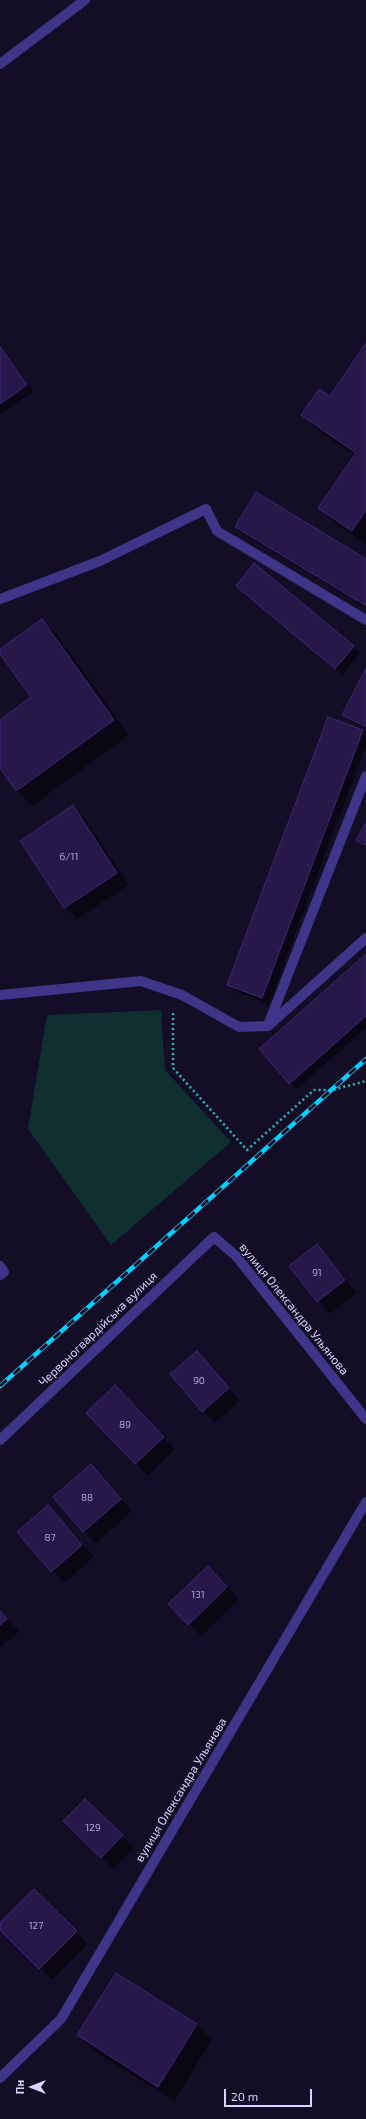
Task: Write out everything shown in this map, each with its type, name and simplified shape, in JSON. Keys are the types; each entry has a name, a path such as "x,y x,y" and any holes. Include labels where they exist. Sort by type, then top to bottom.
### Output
{"street":[{"path":"0,64 85,0"},
{"path":"0,599 100,561 206,509 217,531 366,620"},
{"path":"268,1026 366,776"},
{"path":"0,995 141,981 173,992 239,1027 268,1026 366,938"},
{"name":"вулиця Олександра Ульянова","path":"214,1237 236,1256 366,1419"},
{"name":"Червоногвардійська вулиця","path":"0,1440 214,1237"},
{"path":"0,1266 4,1272 0,1275"},
{"name":"вулиця Олександра Ульянова","path":"0,2078 61,2019 366,1502"}],"path":[{"path":"173,992 173,1068 246,1150 314,1090 332,1090 366,1081"}],"green space":[{"path":"161,1010 165,1070 231,1142 111,1245 28,1129 47,1015"}],"building":[{"path":"366,343 366,510 352,531 318,508 356,453 301,415 319,389 330,396"},
{"path":"0,346 27,385 0,404"},
{"path":"256,492 366,559 366,606 235,527"},
{"path":"254,563 354,646 335,669 236,586"},
{"path":"42,619 114,720 16,791 0,768 0,720 31,697 0,654 0,649"},
{"path":"366,668 366,727 342,715"},
{"path":"328,717 363,730 262,998 227,985"},
{"path":"73,805 117,873 64,908 20,841"},
{"path":"366,822 366,846 356,840"},
{"path":"366,954 366,1016 289,1084 259,1049"},
{"path":"317,1244 345,1280 317,1302 289,1266"},
{"path":"197,1351 229,1388 202,1412 170,1374"},
{"path":"115,1385 164,1437 135,1464 86,1413"},
{"path":"91,1464 121,1499 83,1532 53,1497"},
{"path":"48,1505 82,1545 51,1572 17,1532"},
{"path":"208,1566 227,1587 188,1625 168,1604"},
{"path":"0,1611 7,1619 0,1625"},
{"path":"85,1799 123,1835 101,1858 63,1821"},
{"path":"34,1889 77,1931 39,1969 0,1930 0,1923"},
{"path":"116,1973 197,2024 158,2087 77,2035"}],"railway":[{"path":"0,1386 366,1059"}]}
